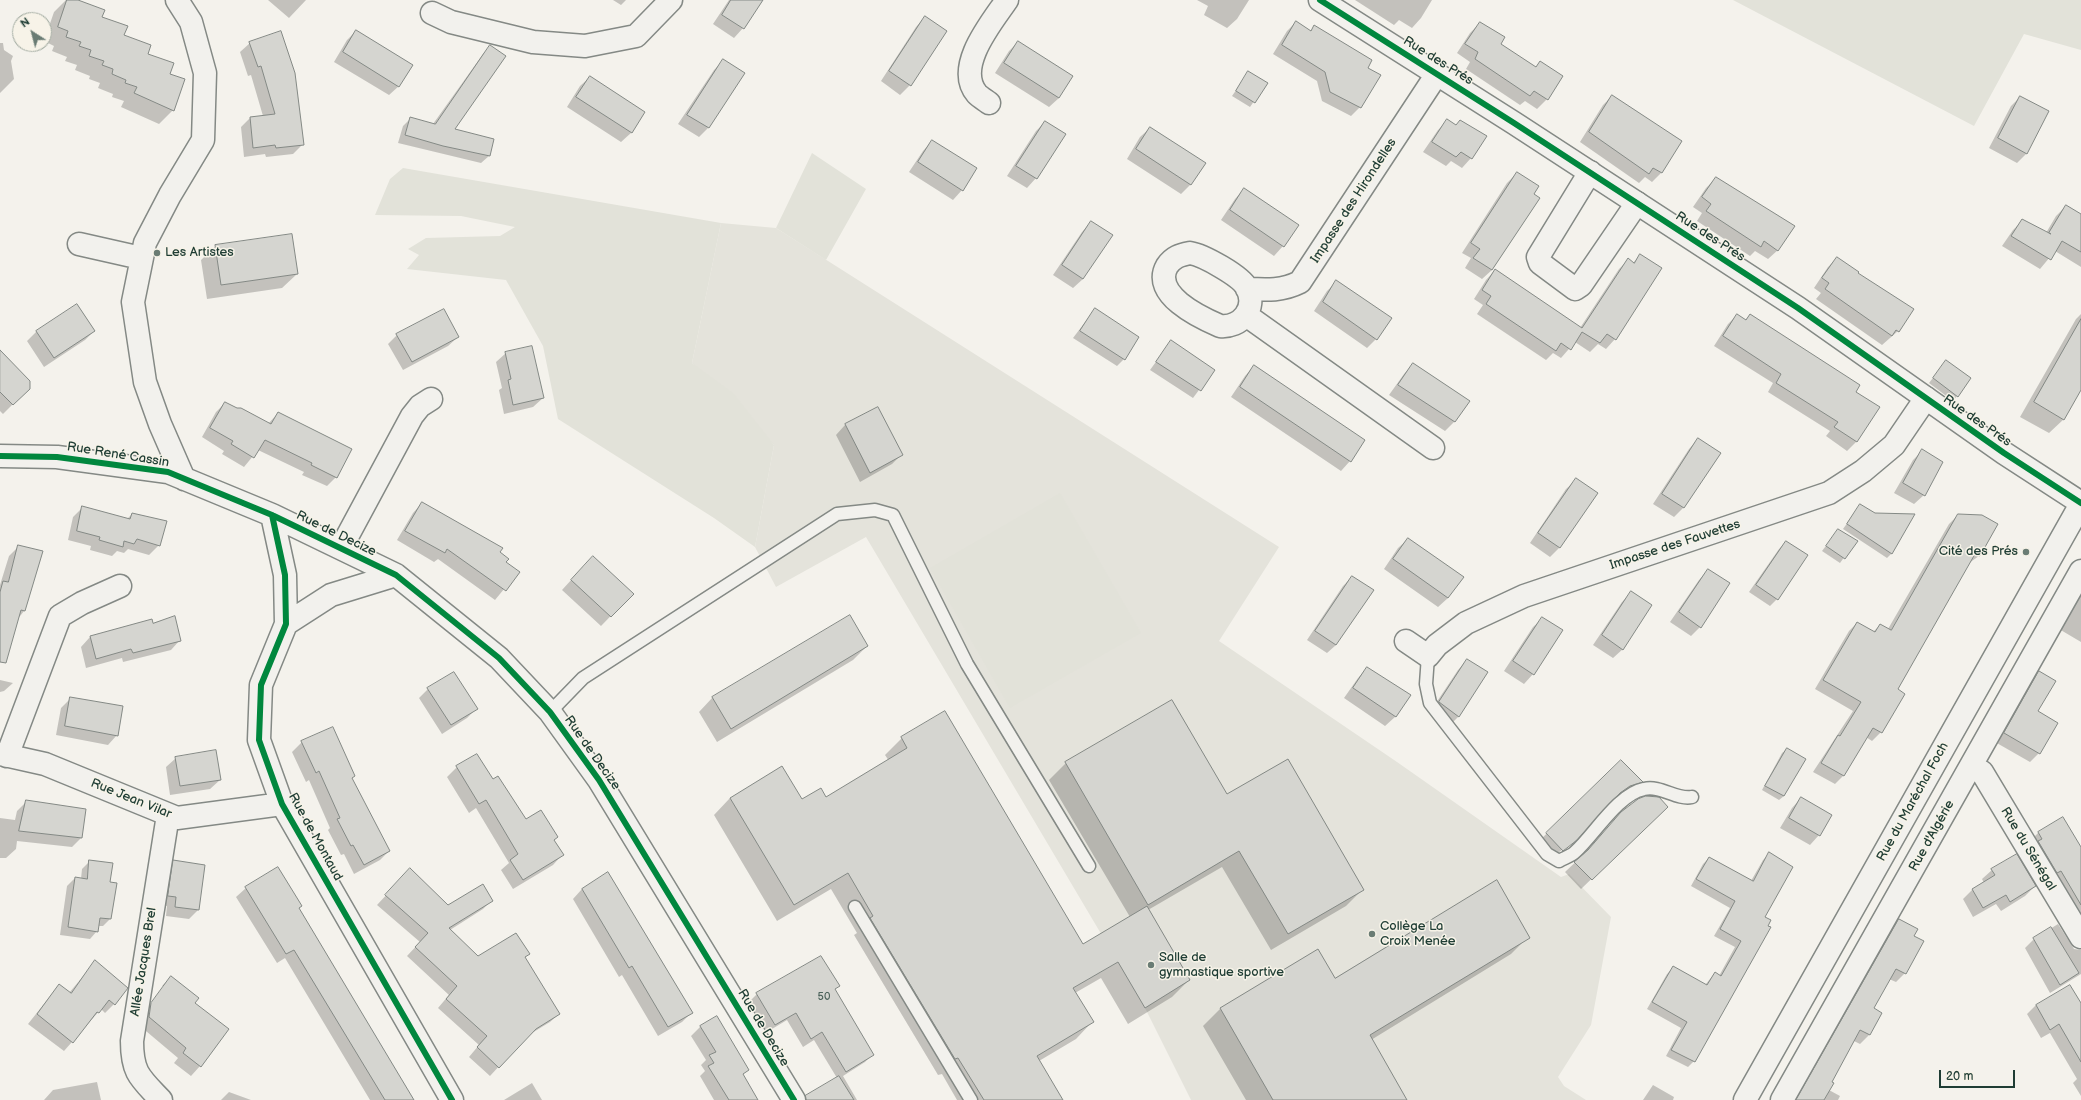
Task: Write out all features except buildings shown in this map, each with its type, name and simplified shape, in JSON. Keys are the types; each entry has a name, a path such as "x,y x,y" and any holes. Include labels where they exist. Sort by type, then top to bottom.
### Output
{"street":[{"path":"177,0 191,22 205,73 203,140 170,195 145,243 133,302 145,382 160,424 184,479"},
{"path":"432,13 451,22 534,42 585,46 636,36 671,0"},
{"path":"989,103 976,93 971,83 972,58 980,41 1007,0"},
{"name":"Rue des Prés","path":"1320,0 1590,172 1798,308 2004,454 2081,504"},
{"name":"Impasse des Hirondelles","path":"1247,289 1273,290 1286,288 1300,282 1437,74"},
{"path":"1590,172 1538,257 1540,264 1575,289 1581,285 1637,203"},
{"path":"79,244 142,258"},
{"path":"1180,254 1199,254 1242,282 1247,289 1250,299 1250,308 1246,315 1239,323 1228,327 1220,326 1209,322 1173,299 1167,292 1164,281 1164,271 1170,261 1180,254"},
{"path":"1246,315 1433,448"},
{"name":"Impasse des Fauvettes","path":"1428,656 1437,645 1466,623 1524,596 1829,492 1863,471 1894,445 1926,398"},
{"path":"341,548 412,416 420,406 431,399"},
{"name":"Rue René Cassin","path":"0,456 57,457 168,472 272,515"},
{"name":"Rue du Maréchal Foch","path":"1745,1100 2081,504"},
{"name":"Rue de Decize","path":"272,515 396,575 499,658 550,712 599,780 794,1100"},
{"name":"Rue de Montaud","path":"272,515 285,575 286,624 261,685 259,740 282,804 452,1100"},
{"name":"Rue d'Algérie","path":"1782,1100 2081,571"},
{"path":"286,624 331,595 396,575"},
{"name":"Rue Jean Vilar","path":"120,586 82,603 60,616 4,755 45,764 177,818 282,804"},
{"path":"1406,642 1428,656"},
{"name":"Rue du Sénégal","path":"1971,766 1982,772 2081,937"},
{"name":"Allée Jacques Brel","path":"161,1100 141,1080 132,1061 132,1041 168,815"}],"lane":[{"path":"550,712 583,678 837,514 875,510 893,515 967,664 1090,866"},
{"path":"1428,656 1426,684 1430,703 1547,854 1559,861 1574,854 1627,798 1644,789 1659,790 1686,798 1692,797"},
{"path":"855,907 970,1100"}],"shaded area":[{"path":"1733,0 2081,0 2081,50 2024,34 1974,126"},
{"path":"812,153 866,189 826,260 776,228"},
{"path":"403,168 721,223 692,363 733,393 774,445 755,547 714,518 558,419 543,346 506,280 407,269 419,255 408,249 426,238 500,236 515,227 461,216 375,215 390,179"},
{"path":"721,223 776,228 1279,547 1219,641 1397,762 1561,877 1569,874 1611,917 1591,1025 1558,1077 1564,1086 1586,1100 1191,1100 1145,1008 866,537 776,587 755,547 774,445 692,363"},
{"path":"1060,493 1141,633 1010,708 930,568"}],"cycle path":[{"path":"1320,0 1514,123 1798,308 2004,453 2081,503"},
{"path":"0,456 57,457 168,472 272,515 396,575 499,658 550,712 599,780 794,1100"},
{"path":"272,515 285,575 286,624 261,685 259,740 282,804 452,1100"}],"place":[{"name":"Les Artistes","path":"157,253"},
{"name":"Cité des Prés","path":"2026,552"},
{"name":"Collège La Croix Menée","path":"1372,934"},
{"name":"Salle de gymnastique sportive","path":"1151,965"}]}
